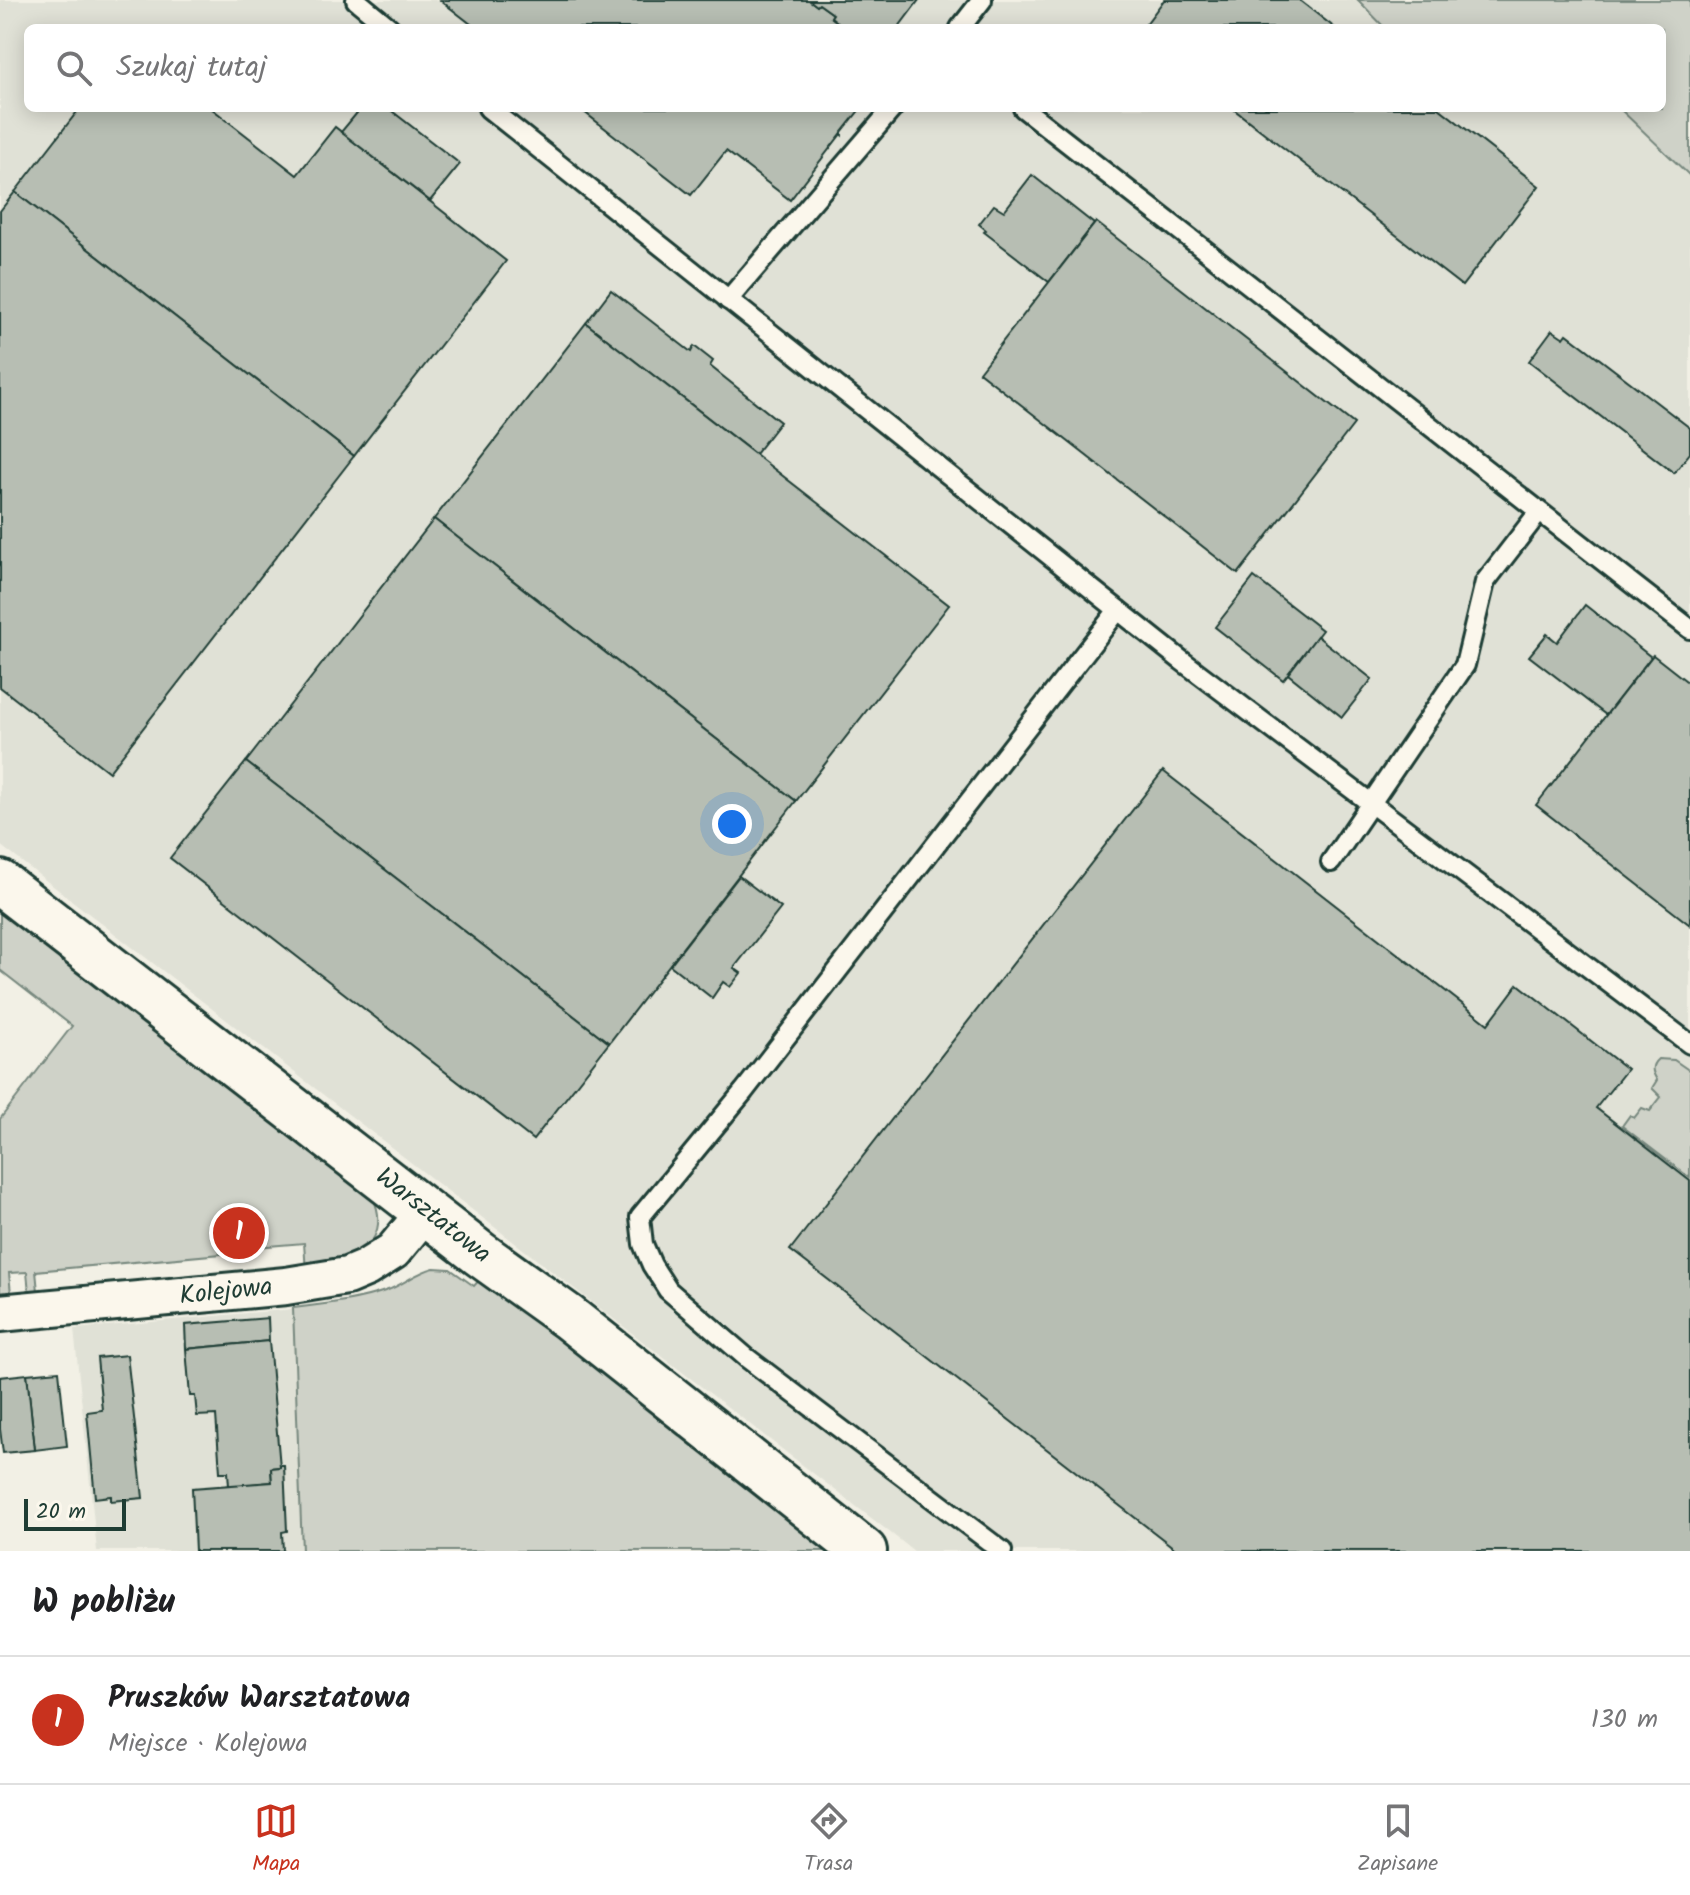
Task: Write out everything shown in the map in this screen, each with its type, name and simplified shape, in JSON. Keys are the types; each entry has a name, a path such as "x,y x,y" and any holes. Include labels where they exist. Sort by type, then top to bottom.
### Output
{"street":[{"name":"Warsztatowa","path":"0,883 480,1254 580,1326 864,1551"},
{"name":"Kolejowa","path":"0,1313 286,1286 347,1276 383,1259 400,1244 426,1211"}],"lane":[{"path":"356,0 385,24"},
{"path":"963,24 982,0"},
{"path":"493,112 1118,610 1690,1044"},
{"path":"728,300 890,112"},
{"path":"1028,112 1690,629"},
{"path":"1331,862 1465,665 1485,582 1539,512"},
{"path":"1002,1551 747,1358 668,1290 643,1244 640,1217 744,1091 1118,610"}],"shaded area":[{"path":"0,0 1690,0 1690,1551 914,1551 0,845"},
{"path":"1358,0 1690,0 1690,176 1623,112 1666,112 1666,24 1381,24"},
{"path":"0,906 373,1198 378,1214 377,1229 366,1248 359,1254 306,1272 304,1243 256,1247 249,1251 255,1239 254,1215 230,1216 232,1253 36,1271 38,1291 33,1297 29,1292 27,1272 9,1273 11,1294 0,1300 0,1119 72,1026 0,970"},
{"path":"1658,1059 1674,1060 1690,1071 1690,1178 1622,1126 1630,1115 1634,1118 1642,1108 1650,1111 1661,1097 1652,1088 1657,1080 1653,1067"},
{"path":"434,1268 450,1269 474,1286 481,1278 834,1551 302,1551 293,1308 376,1294"},
{"path":"293,1309 302,1551 97,1551 74,1329"}],"building":[{"path":"440,0 809,0 833,14 831,17 840,24 471,24"},
{"path":"809,0 919,0 901,24 840,24 831,17 833,14 819,4 817,6"},
{"path":"1164,0 1299,0 1330,24 1146,24"},
{"path":"77,112 216,112 297,175 335,127 506,261 354,456 15,192"},
{"path":"358,112 393,112 460,164 430,201 341,132"},
{"path":"584,112 858,112 790,200 726,151 691,195"},
{"path":"1237,112 1444,112 1539,186 1462,286"},
{"path":"1032,175 1094,224 1049,282 984,232 986,230 979,224 994,205 1004,211"},
{"path":"15,192 354,456 109,772 0,687 0,211"},
{"path":"1096,222 1354,424 1238,574 979,372"},
{"path":"611,290 691,352 694,346 713,361 710,366 780,422 755,454 586,323"},
{"path":"586,323 949,605 796,801 434,519"},
{"path":"1552,330 1564,338 1567,334 1690,428 1690,453 1674,473 1529,361"},
{"path":"434,519 796,801 609,1043 246,762"},
{"path":"1254,577 1322,630 1283,680 1215,627"},
{"path":"1585,605 1651,657 1606,715 1529,656 1547,634 1557,642"},
{"path":"1317,636 1372,679 1342,717 1288,674"},
{"path":"1653,655 1690,684 1690,925 1536,805"},
{"path":"246,762 609,1043 533,1140 170,858"},
{"path":"1163,771 1488,1024 1518,984 1627,1069 1596,1108 1690,1181 1690,1551 1178,1551 790,1250"},
{"path":"739,876 781,908 734,968 741,973 730,987 723,982 712,998 670,965"},
{"path":"245,1226 247,1238 232,1240 231,1227"},
{"path":"268,1318 269,1341 186,1349 185,1325"},
{"path":"269,1341 280,1467 271,1468 272,1482 229,1486 228,1472 220,1472 216,1415 197,1416 195,1396 190,1396 186,1349"},
{"path":"127,1355 143,1498 111,1501 111,1496 95,1498 87,1412 102,1410 97,1358"},
{"path":"59,1371 67,1446 35,1450 27,1374"},
{"path":"27,1374 35,1450 3,1453 0,1377"},
{"path":"284,1465 287,1531 282,1532 283,1551 195,1551 192,1488 272,1482 271,1468"}],"place":[{"name":"Pruszków Warsztatowa","path":"239,1233"}]}
